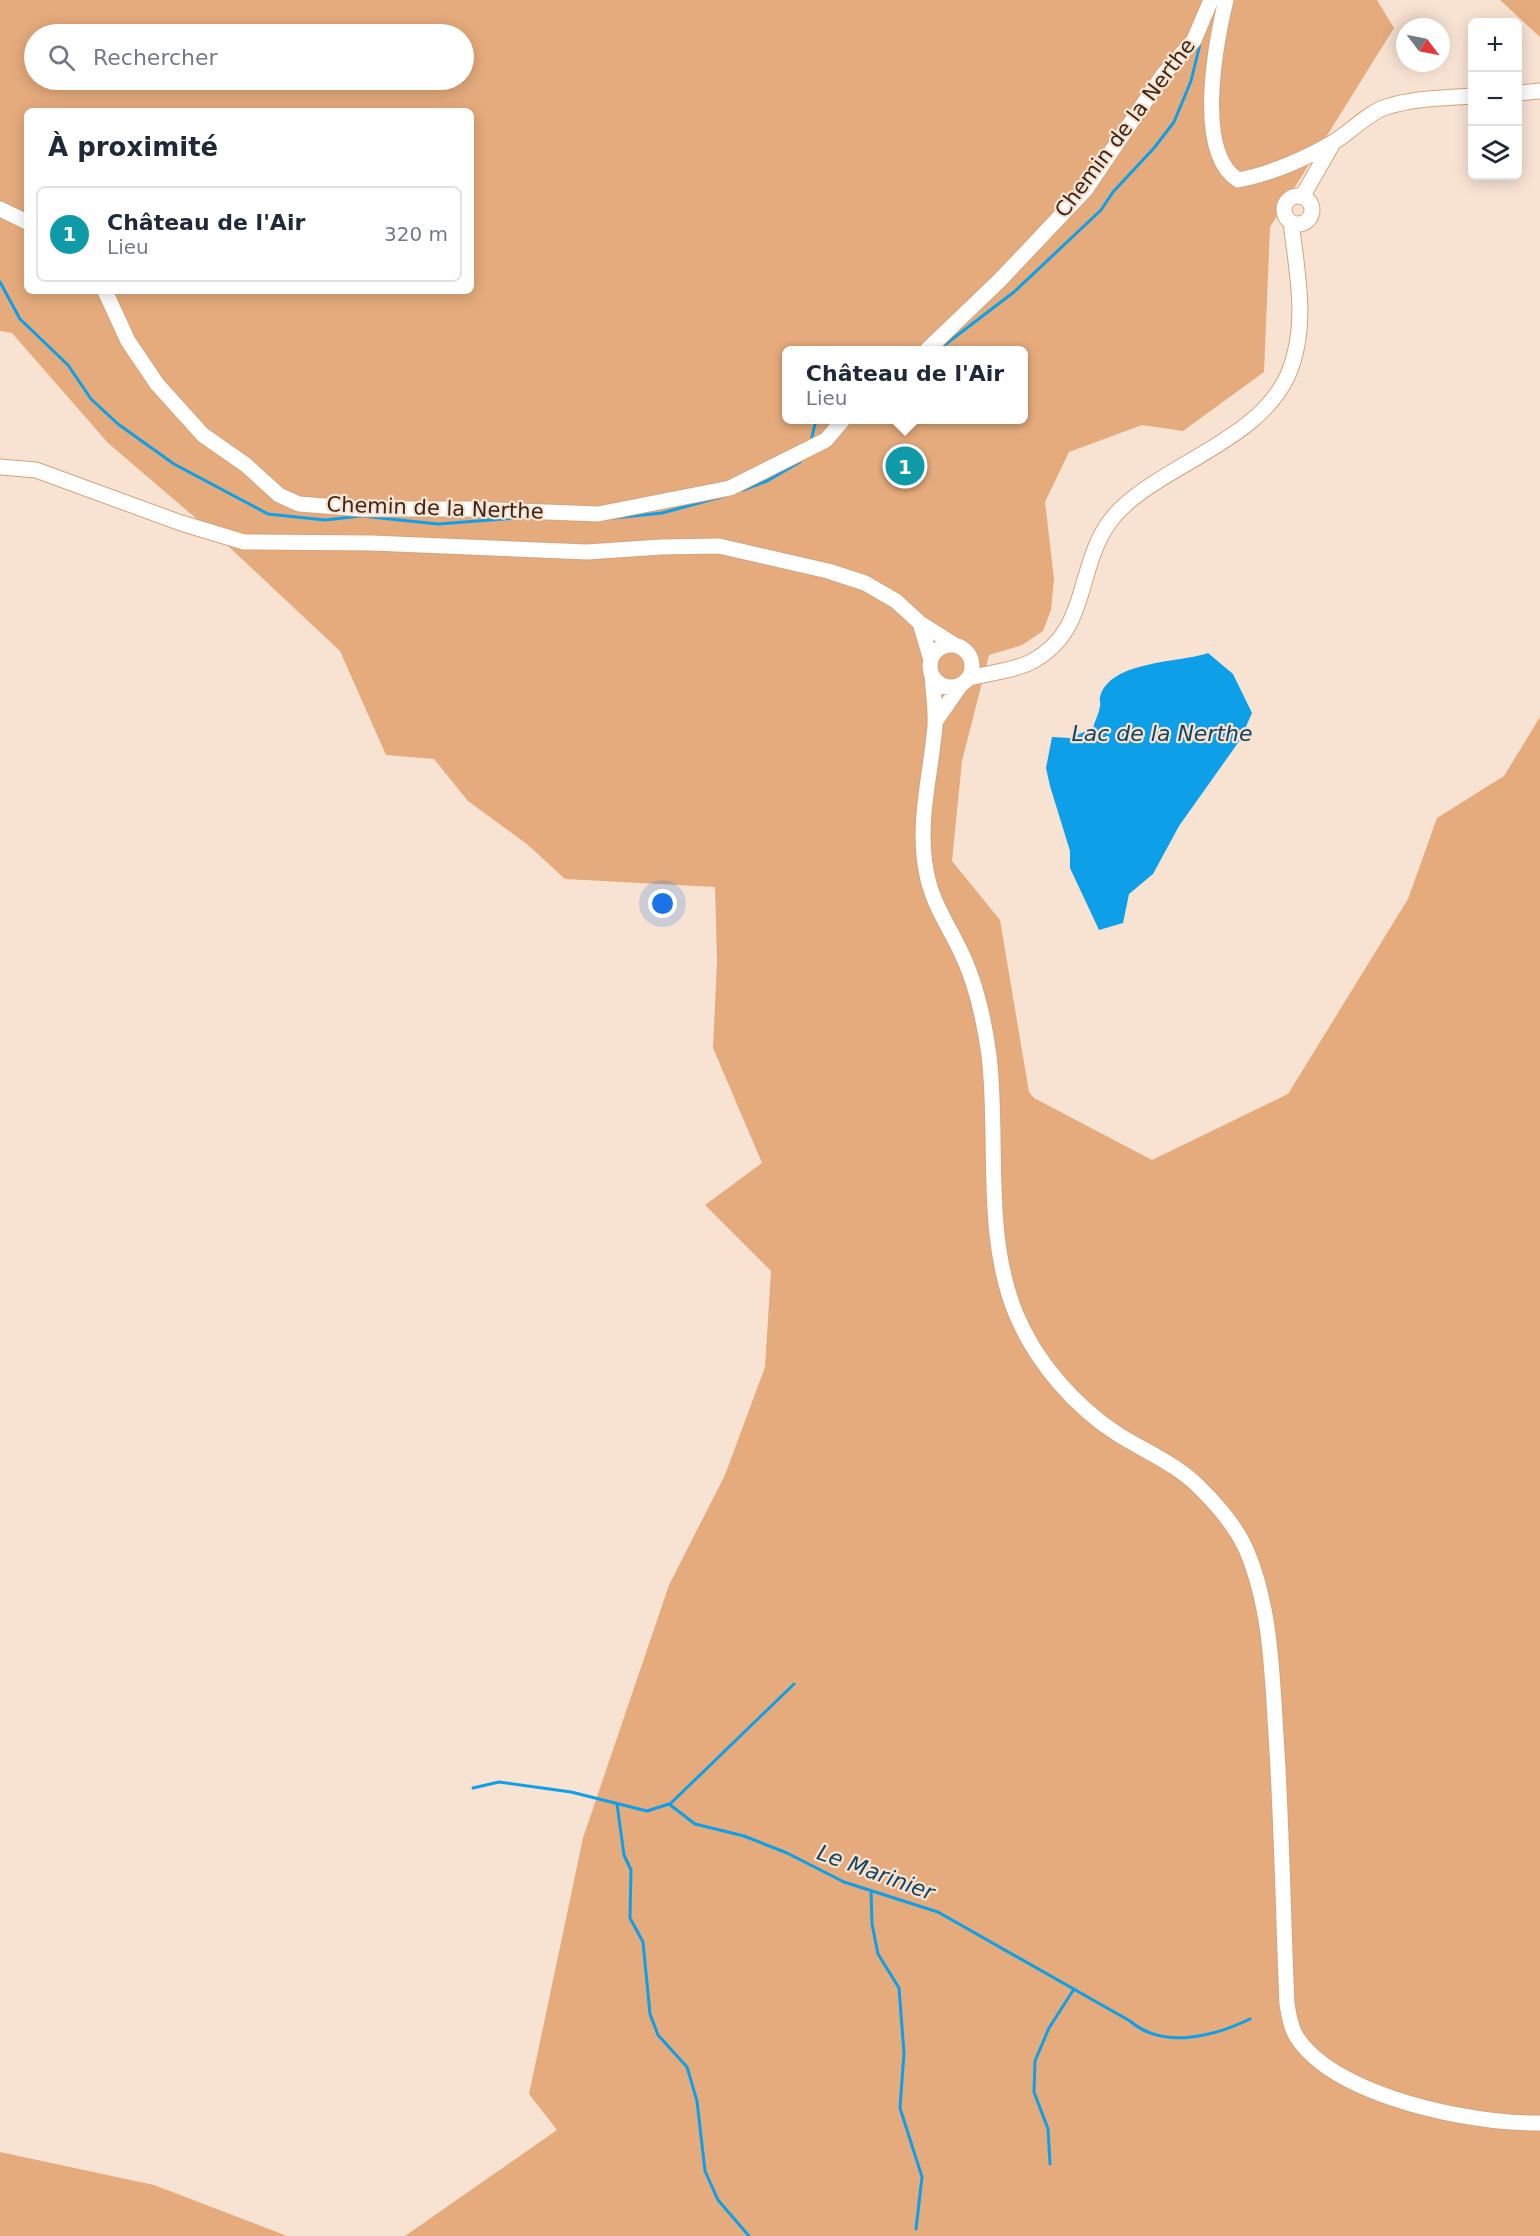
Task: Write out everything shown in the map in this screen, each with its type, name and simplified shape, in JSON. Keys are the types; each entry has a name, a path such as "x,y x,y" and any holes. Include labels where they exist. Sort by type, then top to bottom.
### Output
{"street":[{"name":"Chemin de la Nerthe","path":"932,346 1086,189 1163,75 1194,40 1211,0"},
{"name":"Chemin de la Nerthe","path":"1226,0 1214,51 1211,102 1218,147 1230,174 1238,180 1252,177 1333,142 1383,107 1417,100 1468,96"},
{"path":"1522,93 1540,91"},
{"path":"920,622 932,667 941,685 953,688 1038,657 1055,644 1070,626 1092,552 1117,512 1156,483 1236,432 1259,413 1287,376 1299,333 1299,294 1292,222 1284,213 1286,204 1292,198 1302,197 1333,142"},
{"path":"0,209 24,221"},
{"name":"Chemin de la Nerthe","path":"106,294 128,341 164,393 203,435 246,465 279,495 299,504 363,509 472,509 598,513 730,488 826,440 840,424"},
{"path":"0,467 36,470 182,524 244,542 372,543 587,552 719,546 855,579 896,601 920,622 966,651 972,663 965,682 935,722"},
{"path":"955,645 943,647 932,667 935,722 924,809 923,855 932,897 966,963 985,1033 995,1127 998,1228 1005,1282 1018,1319 1041,1357 1084,1408 1118,1434 1187,1475 1224,1514 1245,1547 1259,1586 1273,1684 1285,1899 1287,2004 1294,2032 1312,2054 1330,2067 1397,2099 1455,2116 1494,2122 1540,2123"},
{"path":"972,663 1009,669"}],"shaded area":[{"path":"0,0 1377,0 1394,28 1270,227 1264,372 1183,431 1142,425 1069,452 1045,502 1054,579 1051,610 1043,631 1022,645 989,655 962,761 952,861 1000,920 1029,1092 1034,1098 1152,1160 1288,1094 1408,899 1437,818 1504,776 1540,717 1540,2236 405,2236 557,2130 529,2094 583,1838 669,1585 725,1475 765,1367 771,1271 705,1205 762,1163 713,1048 717,961 715,887 565,879 528,845 468,801 434,759 386,755 340,651 226,544 108,443 12,333 0,331"},
{"path":"1500,0 1540,0 1540,37 1522,18"},
{"path":"0,2152 154,2185 287,2236 0,2236"}],"water":[{"name":"Lac de la Nerthe","path":"1208,653 1233,674 1252,713 1240,740 1179,826 1153,874 1129,894 1123,923 1099,930 1070,868 1070,851 1050,786 1046,768 1052,737 1070,738 1093,728 1100,697 1106,685 1117,676 1131,669"}],"waterway":[{"path":"943,346 1014,292 1101,210 1113,192 1154,148 1174,122 1191,81 1200,44"},
{"path":"0,282 20,319 68,365 91,399 118,424 174,464 268,514 325,520 361,516 438,524 518,518"},
{"path":"811,441 815,424"},
{"path":"743,490 767,481 800,462"},
{"path":"614,518 662,513 725,496"},
{"path":"670,1804 794,1684"},
{"name":"Le Marinier","path":"473,1788 499,1782 571,1792 647,1811 669,1804 695,1824 744,1836 787,1853 844,1882 938,1912 1143,2030 1158,2035 1173,2038 1205,2035 1250,2019"},
{"path":"617,1804 624,1855 631,1870 630,1918 643,1942 650,2014 658,2035 687,2067 697,2101 705,2171 718,2200 749,2236"},
{"path":"871,1891 872,1924 878,1954 899,1988 904,2053 900,2108 922,2177 916,2229"},
{"path":"1050,2164 1048,2129 1034,2092 1035,2061 1049,2028 1074,1989"}],"place":[{"name":"Château de l'Air","path":"905,466"}]}
